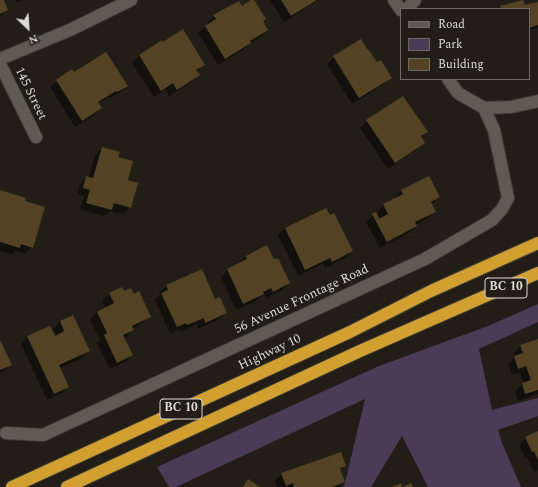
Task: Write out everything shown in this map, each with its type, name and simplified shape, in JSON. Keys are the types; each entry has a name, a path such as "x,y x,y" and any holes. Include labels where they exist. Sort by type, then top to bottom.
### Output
{"highway":[{"name":"Highway 10","path":"12,487 350,332 431,292 538,243"},
{"name":"BC 10","path":"67,487 360,351 538,273"}],"street":[{"path":"0,60 70,30 131,0"},
{"path":"394,0 400,9"},
{"path":"408,8 415,0"},
{"name":"145 Street","path":"0,64 36,137"},
{"path":"449,80 458,93 484,108 510,107 538,101"},
{"name":"56 Avenue Frontage Road","path":"6,433 43,435 425,259 492,220 502,209 508,198 494,130 484,108"}],"green space":[{"path":"538,304 538,322 479,349 492,410 538,398 538,416 498,430 521,487 428,487 402,436 371,487 344,487 365,399 176,487 169,487 157,467 379,366 488,326"}],"building":[{"path":"0,0 4,0 8,10 0,14"},
{"path":"251,0 254,0 266,19 263,21 268,30 250,41 251,43 225,59 205,26 216,19 213,15 239,1 242,6"},
{"path":"281,0 317,0 291,16"},
{"path":"523,0 525,5 538,2 538,25 530,28 530,8 501,8 500,6"},
{"path":"183,29 205,65 196,70 200,75 177,90 173,83 161,91 139,55 162,40 163,42"},
{"path":"361,39 377,62 381,60 392,78 359,98 333,56"},
{"path":"106,52 128,86 117,92 116,91 98,102 102,108 82,121 56,80 72,69 74,72"},
{"path":"403,96 428,132 421,136 425,143 395,163 366,120"},
{"path":"102,147 120,152 118,157 133,161 128,180 138,183 131,208 114,203 112,210 86,203 90,190 83,188 86,176 93,178"},
{"path":"429,176 440,197 431,202 436,212 415,222 417,226 387,242 372,214 376,212 379,219 388,214 383,204 403,194 401,190"},
{"path":"0,190 26,198 25,201 45,207 33,248 21,244 20,248 0,242"},
{"path":"326,208 330,215 334,213 353,251 332,262 330,258 305,270 285,228"},
{"path":"267,245 274,259 278,258 290,283 273,292 271,288 263,292 264,294 243,304 227,269 247,259 246,256"},
{"path":"202,269 215,299 220,297 227,313 205,323 204,318 187,325 186,323 177,327 161,293 168,290 166,285"},
{"path":"122,287 124,291 131,288 134,294 139,291 151,317 132,326 134,330 123,335 133,355 117,363 104,335 107,333 97,312 114,303 109,293"},
{"path":"73,315 90,351 59,365 69,387 54,394 27,336 50,326 55,336 64,331 60,321"},
{"path":"538,339 538,390 525,394 522,383 531,380 526,366 518,369 514,356 523,353 520,345"},
{"path":"0,340 12,365 0,370"},
{"path":"538,431 538,460 534,451 532,452 525,437"},
{"path":"341,452 346,466 340,468 345,482 332,487 294,487 293,483 286,486 281,473"},
{"path":"248,479 260,487 243,487"},
{"path":"401,483 402,487 392,487"},
{"path":"411,483 413,487 402,487"}]}
